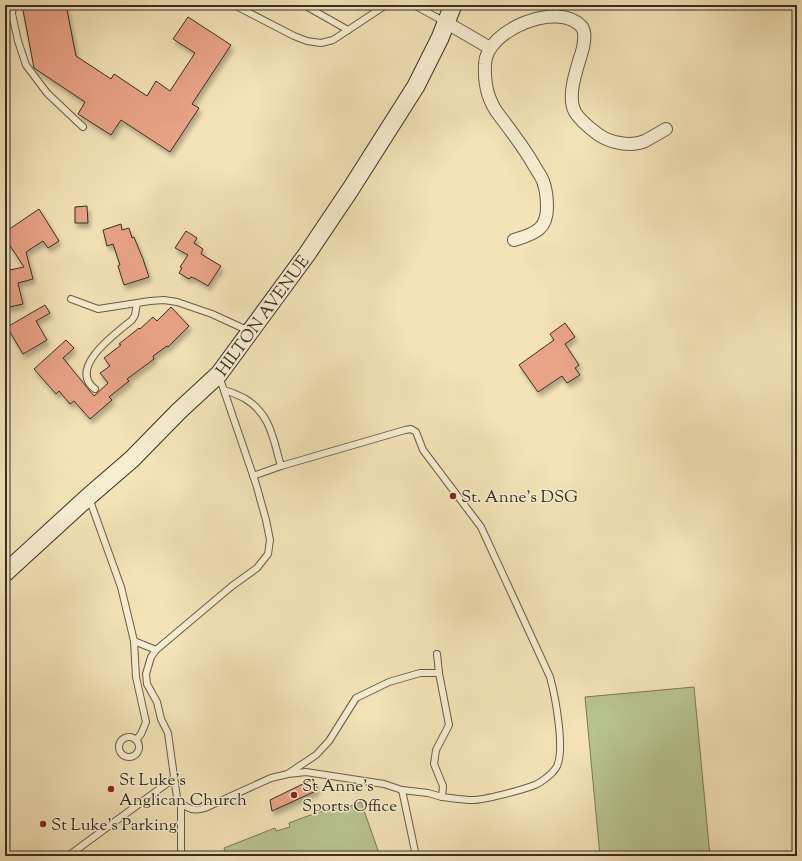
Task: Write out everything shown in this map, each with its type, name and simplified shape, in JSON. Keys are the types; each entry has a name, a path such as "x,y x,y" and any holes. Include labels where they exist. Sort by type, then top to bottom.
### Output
{"street":[{"name":"HILTON AVENUE","path":"5,573 88,496 132,459 179,411 221,382 250,332 354,184 416,86 453,5"},
{"path":"514,240 531,235 540,228 545,220 547,212 547,200 543,180 526,151 497,112 488,94 485,80 485,62 490,48 505,32 520,21 536,14 568,10 572,18 583,28 585,40 575,74 572,100 575,112 588,127 606,140 626,144 644,142 666,129"},
{"path":"446,23 490,48"}],"lane":[{"path":"13,5 12,14 18,41 26,65 47,93 83,127"},
{"path":"234,5 294,36 321,43 333,40 386,5"},
{"path":"304,5 348,30"},
{"path":"414,5 446,23"},
{"path":"71,299 98,309 150,301 164,300 177,302 212,314 250,332"},
{"path":"95,390 87,378 88,367 91,360 100,347 132,320 137,303"},
{"path":"221,382 251,403 262,413 268,422 281,466"},
{"path":"221,382 253,476 266,520 270,540 268,554 257,568 232,586 156,650 151,657 146,674 147,684 157,702 162,720 168,733 173,779 177,798 181,803 192,810 199,810 271,778 306,772 384,784 402,790 428,793 442,797 473,800 496,796 536,784 548,776 556,767 560,747 556,697 550,677 481,527 423,450 416,432 405,430 281,466 253,476"},
{"path":"88,496 121,587 134,641 136,677 146,722 141,734 136,740"},
{"path":"134,641 156,650"},
{"path":"437,654 449,725 436,750 434,764 443,786 442,797"},
{"path":"288,774 316,755 330,741 356,698 389,682 420,673 439,673"},
{"path":"68,856 173,779"},
{"path":"402,790 416,856"},
{"path":"181,803 181,856"}],"green space":[{"path":"694,687 710,856 600,856 585,697"},
{"path":"361,802 380,856 227,856 224,848 275,828 276,831 290,827 289,823 340,804 342,809"}],"building":[{"path":"22,5 66,5 76,56 111,79 114,74 147,96 156,81 170,91 195,53 173,39 188,17 231,45 192,104 199,108 170,152 121,120 111,135 78,114 85,102 34,68"},
{"path":"87,206 88,223 75,223 75,207"},
{"path":"39,209 59,241 48,248 43,241 26,252 33,279 18,283 23,304 5,308 5,271 24,267 5,238 5,232"},
{"path":"121,224 122,230 129,228 132,238 134,237 149,277 124,285 118,266 120,265 113,244 107,246 103,230"},
{"path":"186,231 197,238 194,243 203,249 201,254 221,266 208,286 196,279 191,277 189,279 179,273 182,268 180,267 188,255 175,248"},
{"path":"45,305 50,313 36,321 47,340 23,354 7,327"},
{"path":"171,307 189,326 168,347 167,346 153,356 154,359 127,379 129,381 109,397 112,400 90,419 74,401 70,404 59,391 56,394 34,369 66,340 74,348 63,358 94,396 108,383 100,373 110,366 104,358 153,317 157,321"},
{"path":"565,323 575,337 565,344 579,365 575,368 580,375 567,383 562,376 538,392 519,365 554,340 550,334"},
{"name":"St Anne's Sports Office","path":"313,779 318,790 272,811 270,800"}],"place":[{"name":"St. Anne's DSG","path":"453,496"},
{"name":"St Luke's Anglican Church","path":"111,789"},
{"name":"St Anne's Sports Office","path":"294,795"},
{"name":"St Luke's Parking","path":"43,824"}]}
